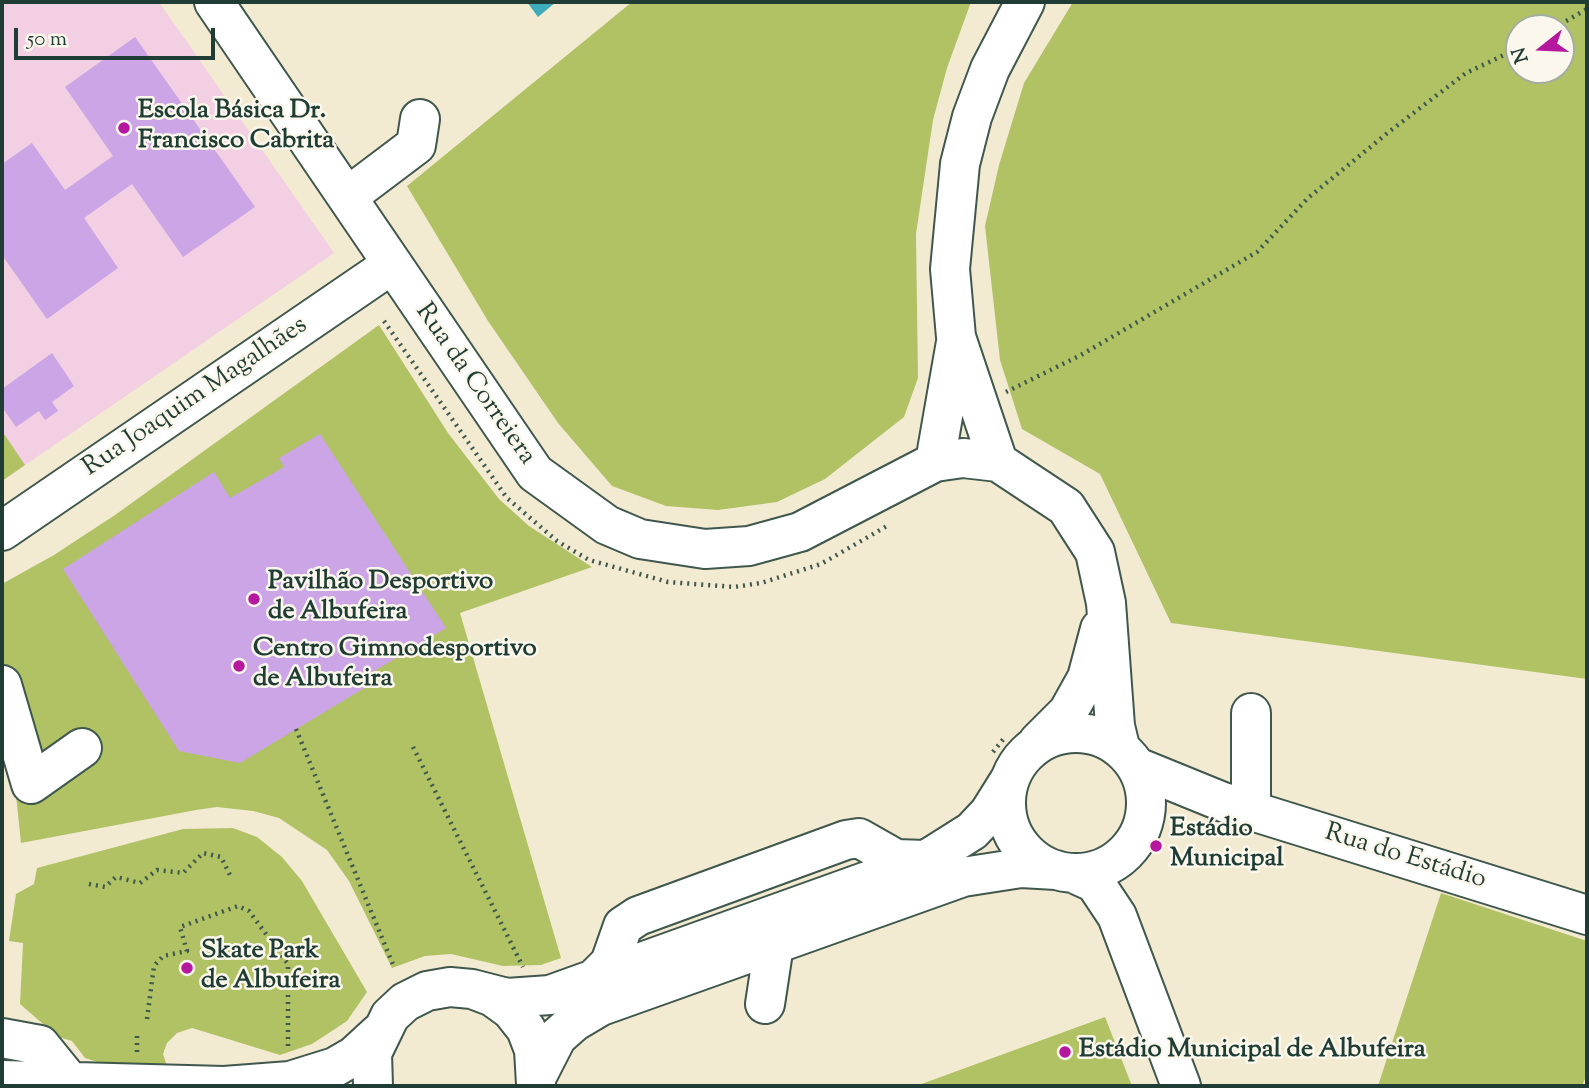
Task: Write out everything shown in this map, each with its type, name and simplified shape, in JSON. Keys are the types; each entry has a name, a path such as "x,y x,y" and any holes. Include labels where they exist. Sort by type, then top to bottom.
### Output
{"street":[{"name":"Rua da Correiera","path":"214,2 535,473 607,525 640,539 705,549 749,546 800,532 935,462 962,458 998,462 1066,507 1095,552 1106,603 1115,726 1128,757"},
{"path":"998,462 957,337 950,269 960,164 972,117 990,69 1025,2"},
{"path":"347,197 416,145 420,119"},
{"name":"Rua Joaquim Magalhães","path":"2,531 391,265"},
{"path":"935,462 957,337"},
{"path":"997,772 1015,765 1024,736 1068,712 1087,678 1106,603"},
{"path":"2,685 31,784 82,748"},
{"path":"536,1082 557,1037 574,1022 601,1006 963,877 1021,868 1090,873 1117,861 1140,834 1166,816 1237,807 1251,713"},
{"name":"Rua do Estádio","path":"1024,736 1073,732 1097,735 1128,757 1237,807 1587,915"},
{"path":"1128,757 1146,791 1145,817 1140,834"},
{"path":"2,1080 70,1084 224,1086 290,1082 335,1067 354,1055 379,1033 405,1002 427,991 450,987 507,998 539,996 594,979 926,860 972,831 989,813 997,772"},
{"path":"997,772 1006,787 1007,819 1016,841 1031,858 1095,883 1116,916 1181,1086"},
{"path":"765,1004 774,944"},
{"path":"471,989 493,997 511,1010 526,1029 534,1050 536,1082"},
{"path":"373,1086 372,1053 379,1033"},
{"path":"2,1038 40,1045 70,1084"}],"path":[{"path":"994,397 1081,355 1257,251 1308,198 1390,131 1466,73 1505,55"},
{"path":"384,321 507,498 556,541 589,560 659,580 734,587 761,583 821,564 895,520"},
{"path":"296,729 394,967"},
{"path":"997,772 1024,736"},
{"path":"413,747 524,968"},
{"path":"89,884 105,887 116,877 140,883 157,870 183,873 202,853 221,857 230,875"},
{"path":"146,1019 154,966 163,956 187,951 180,927 238,906 250,911 288,964 288,1058"},
{"path":"521,974 528,974"}],"shaded area":[{"name":"Escola Básica Dr. Francisco Cabrita","path":"2,2 159,2 334,253 2,481"}],"green space":[{"path":"632,2 971,2 947,68 933,120 916,234 918,378 904,417 825,479 777,502 718,510 666,506 612,486 558,423 488,321 407,186"},
{"path":"1073,2 1587,2 1587,679 1171,623 1100,474 1022,429 1000,360 985,226 999,165 1024,83"},
{"name":"Centro Gimnodesportivo de Albufeira","path":"379,325 448,433 499,499 529,526 592,567 460,613 561,958 541,965 503,966 451,954 425,956 392,968 349,881 327,850 279,818 253,811 217,807 21,843 14,776 2,719 2,584 54,555 115,515"},
{"path":"2,431 25,465 2,481"},
{"name":"Skate Park de Albufeira","path":"233,828 257,837 282,857 302,881 367,992 347,1021 312,1044 280,1055 192,1028 177,1033 167,1043 163,1054 167,1066 110,1066 85,1058 72,1041 58,1037 20,1004 23,943 9,941 16,894 34,884 37,868 183,829"},
{"path":"1441,893 1587,941 1587,1074 1582,1086 1378,1086"},
{"name":"Estádio Municipal de Albufeira","path":"1105,1017 1132,1086 916,1086"}],"water":[{"path":"527,2 556,2 538,17"}],"building":[{"path":"135,37 255,207 183,257 132,184 84,218 118,268 47,319 2,255 2,164 32,143 65,190 113,156 65,87"},
{"path":"52,353 74,386 52,402 58,411 45,420 39,411 16,427 2,407 2,389"},
{"name":"Pavilhão Desportivo de Albufeira","path":"320,434 446,628 361,679 366,687 240,763 179,751 63,569 214,472 230,498 284,467 279,458"}],"place":[{"name":"Escola Básica Dr. Francisco Cabrita","path":"124,128"},
{"name":"Pavilhão Desportivo de Albufeira","path":"254,599"},
{"name":"Centro Gimnodesportivo de Albufeira","path":"239,666"},
{"name":"Estádio Municipal","path":"1156,846"},
{"name":"Skate Park de Albufeira","path":"187,968"},
{"name":"Estádio Municipal de Albufeira","path":"1065,1052"}]}
